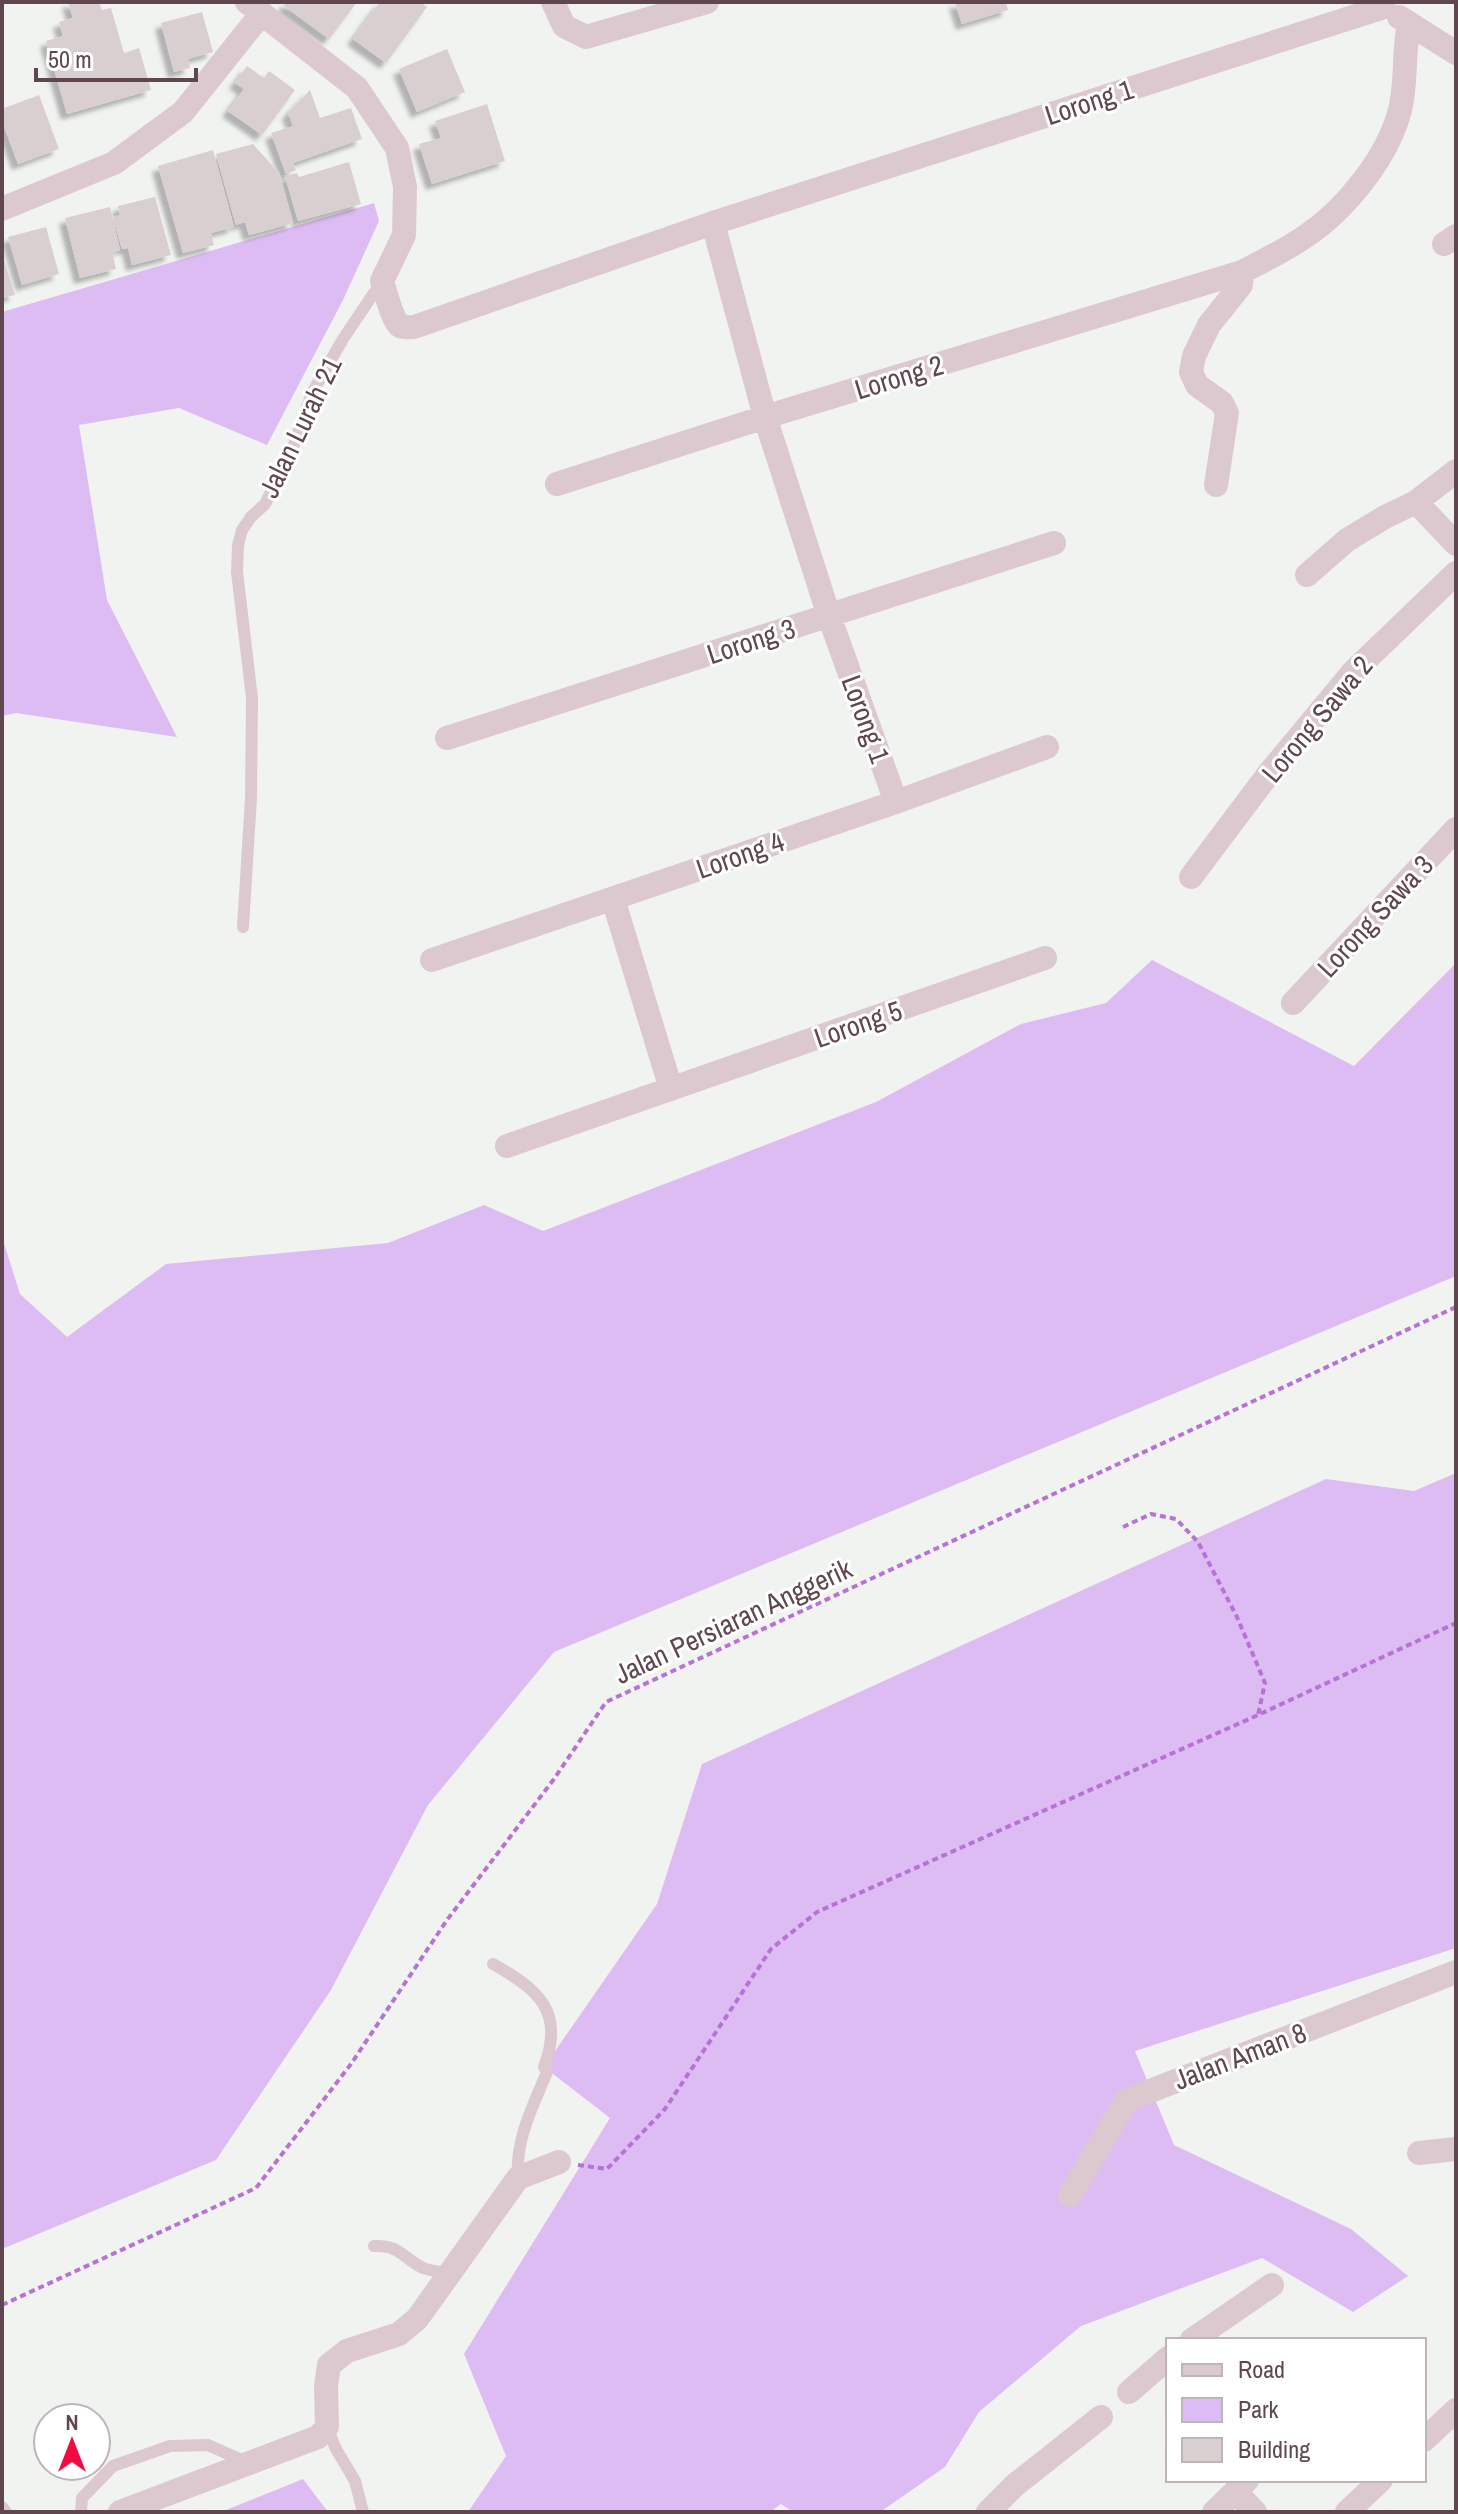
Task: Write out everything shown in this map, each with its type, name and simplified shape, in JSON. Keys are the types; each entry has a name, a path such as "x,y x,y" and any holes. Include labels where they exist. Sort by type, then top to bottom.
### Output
{"street":[{"path":"553,2 564,26 586,37 707,2"},
{"name":"Lorong 1","path":"382,281 395,319 400,326 414,327 713,223 1384,4 1409,24 1456,53"},
{"path":"2,209 114,163 183,112 210,80 255,8"},
{"name":"Jalan Lurah 21","path":"255,8 357,88 397,148 405,187 404,235 382,281"},
{"name":"Lorong 2","path":"557,484 765,417 1242,272 1307,236 1357,190 1392,136 1403,92 1409,24"},
{"name":"Lorong 1","path":"713,223 765,417 829,616 896,802"},
{"path":"1216,485 1227,413 1222,403 1197,385 1191,372 1194,356 1209,325 1241,285 1242,272"},
{"path":"1307,575 1347,540 1416,502 1456,471"},
{"path":"1416,502 1456,544"},
{"name":"Lorong 3","path":"447,738 1054,543"},
{"name":"Lorong Sawa 2","path":"1191,877 1270,772 1353,672 1456,573"},
{"name":"Lorong 4","path":"432,960 896,802 1047,747"},
{"name":"Lorong Sawa 3","path":"1293,1003 1456,829"},
{"path":"613,899 671,1089"},
{"name":"Lorong 5","path":"507,1146 1045,958"},
{"name":"Jalan Aman 8","path":"1070,2195 1127,2100 1456,1972"},
{"path":"1419,2153 1456,2149"},
{"path":"120,2512 318,2437 327,2427 329,2365 347,2351 399,2334 417,2319 518,2178 559,2162"},
{"path":"1200,2338 1272,2285"},
{"path":"1129,2392 1166,2360"},
{"path":"1426,2438 1456,2410"},
{"path":"988,2512 1015,2485 1101,2417"},
{"path":"1347,2512 1379,2482"},
{"path":"1214,2512 1241,2486 1255,2512"}],"lane":[{"name":"Jalan Lurah 21","path":"243,927 251,798 252,698 237,572 238,545 242,530 265,504 292,450 312,393 382,281"},
{"path":"493,1964 534,1991 549,2013 552,2027 551,2050 544,2067 547,2072 519,2144 518,2178"},
{"path":"374,2246 388,2245 422,2267 450,2273"},
{"path":"327,2427 355,2481 363,2512"},
{"path":"81,2512 82,2498 113,2466 170,2446 208,2445 249,2463"},
{"path":"2,2507 6,2512"}],"path":[{"name":"Jalan Persiaran Anggerik","path":"2,2305 256,2188 351,2064 447,1920 554,1779 606,1702 1456,1307"},
{"path":"1123,1527 1151,1514 1176,1519 1198,1542 1237,1617 1265,1683 1258,1715"},
{"path":"559,2162 607,2169 665,2109 771,1949 817,1912 1456,1623"}],"green space":[{"path":"374,203 379,221 343,300 267,445 179,408 79,425 107,600 177,737 16,713 2,716 2,312"},
{"path":"1152,960 1354,1066 1456,963 1456,1276 554,1652 428,1805 331,1990 216,2160 2,2249 2,1237 20,1294 67,1337 166,1264 388,1243 484,1205 543,1231 876,1102 1021,1024 1106,1003"},
{"path":"1456,1473 1456,1948 1135,2051 1174,2145 1351,2229 1408,2276 1353,2312 1262,2258 1081,2326 979,2412 945,2467 880,2512 793,2512 781,2504 770,2512 468,2512 506,2456 464,2354 610,2118 544,2067 657,1904 702,1764 1326,1479 1414,1491"},
{"path":"303,2479 328,2512 221,2512"}],"building":[{"path":"68,2 99,2 102,10 111,8 124,53 139,48 151,90 67,114 46,41 63,36 59,22 73,18"},
{"path":"286,2 357,2 329,39 284,6"},
{"path":"380,2 420,2 427,7 386,63 353,39"},
{"path":"955,2 1006,2 1008,10 962,24"},
{"path":"202,12 213,52 188,59 190,68 174,72 161,23"},
{"path":"447,49 465,92 417,112 399,69"},
{"path":"247,66 264,78 269,71 295,90 262,135 228,111 244,89 235,83"},
{"path":"310,90 320,118 351,108 362,139 293,163 296,170 286,174 271,133 293,126 288,113"},
{"path":"39,95 59,149 18,164 2,121 2,109"},
{"path":"487,104 505,161 432,184 419,144 441,138 435,121"},
{"path":"253,144 279,173 293,223 249,235 245,222 236,225 216,154"},
{"path":"213,150 234,227 211,233 214,245 183,253 158,166"},
{"path":"349,162 361,204 298,221 285,176 297,173 299,177"},
{"path":"155,197 171,255 132,265 128,248 122,249 113,217 120,215 118,206"},
{"path":"110,207 120,250 112,252 116,269 80,278 65,218"},
{"path":"46,227 59,274 22,285 8,237"},
{"path":"2,253 15,295 2,298"}]}
